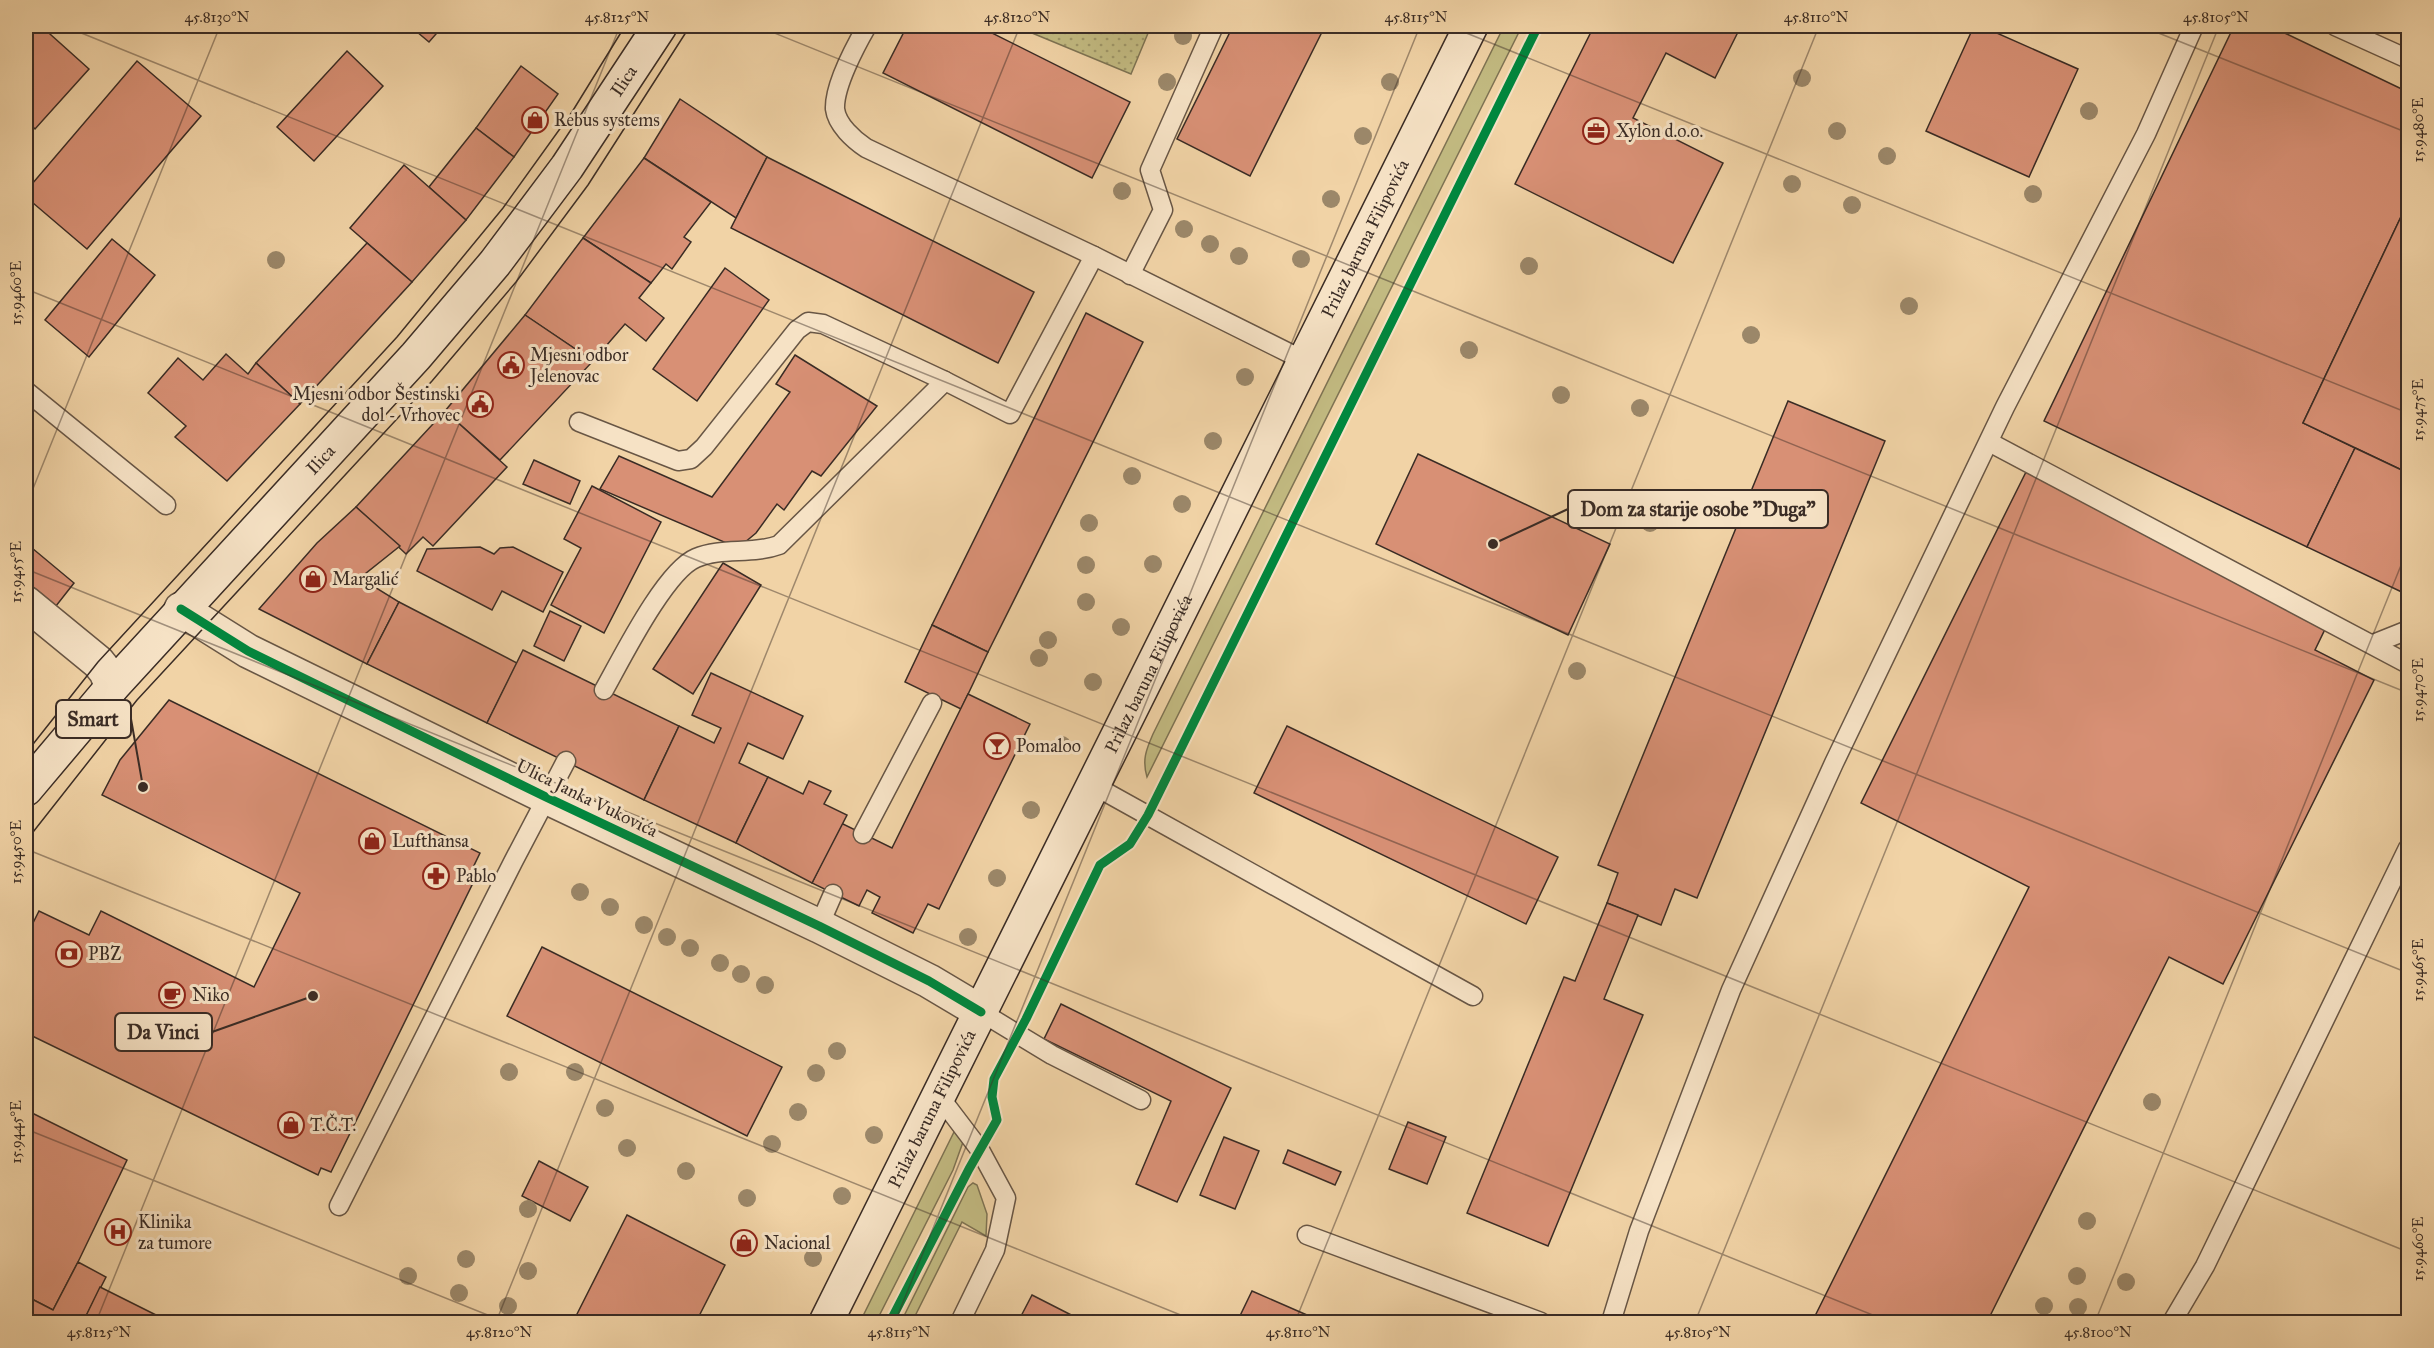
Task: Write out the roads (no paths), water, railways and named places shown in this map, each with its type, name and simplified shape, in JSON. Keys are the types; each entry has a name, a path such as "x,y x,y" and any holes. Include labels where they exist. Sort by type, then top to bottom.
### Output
{"main road":[{"name":"Prilaz baruna Filipovića","path":"826,1323 1471,26"},
{"name":"Ilica","path":"26,789 181,609 416,356 495,263 567,167 650,29"},
{"path":"26,603 99,662 112,687"},
{"name":"Ulica Janka Vukovića","path":"181,609 248,651 546,797 819,926 929,981 981,1012"}],"lane":[{"path":"867,26 854,49 841,82 835,109 848,135 866,148 1094,256 1305,361"},
{"path":"1130,275 1163,210 1150,170 1214,26"},
{"path":"1611,1323 1639,1231 1731,990 1834,763 1989,442 2146,134 2194,26"},
{"path":"2335,26 2409,59"},
{"path":"579,422 678,461 691,459 705,447 797,330 808,322 823,324 1010,414 1094,256"},
{"path":"604,690 649,611 671,580 695,558 710,554 767,549 779,544 945,381"},
{"path":"26,391 166,505"},
{"path":"1989,442 2409,664"},
{"path":"2373,644 2409,630"},
{"path":"863,834 932,703"},
{"path":"339,1206 566,761"},
{"path":"1093,785 1473,996"},
{"path":"2172,1323 2205,1266 2409,848"},
{"path":"819,926 833,894"},
{"path":"981,1012 1052,1055 1141,1100"},
{"path":"939,1096 980,1150 1006,1198 995,1250 960,1323"},
{"path":"1307,1235 1541,1323"}],"tram line":[{"path":"26,753 98,662 397,337 503,208 572,112 625,26"},
{"path":"26,841 137,700 432,381 516,282 588,185 690,26"}],"place":[{"name":"Rebus systems","path":"535,120"},
{"name":"Xylon d.o.o.","path":"1596,131"},
{"name":"Mjesni odbor Jelenovac","path":"511,365"},
{"name":"Mjesni odbor Šestinski dol - Vrhovec","path":"480,404"},
{"name":"Dom za starije osobe \"Duga\"","path":"1493,544"},
{"name":"Margalić","path":"313,579"},
{"name":"Pomaloo","path":"997,746"},
{"name":"Smart","path":"143,787"},
{"name":"Lufthansa","path":"372,841"},
{"name":"Pablo","path":"436,876"},
{"name":"PBZ","path":"69,954"},
{"name":"Niko","path":"172,995"},
{"name":"Da Vinci","path":"313,996"},
{"name":"T.Č.T.","path":"291,1125"},
{"name":"Klinika za tumore","path":"118,1232"},
{"name":"Nacional","path":"744,1243"}]}
